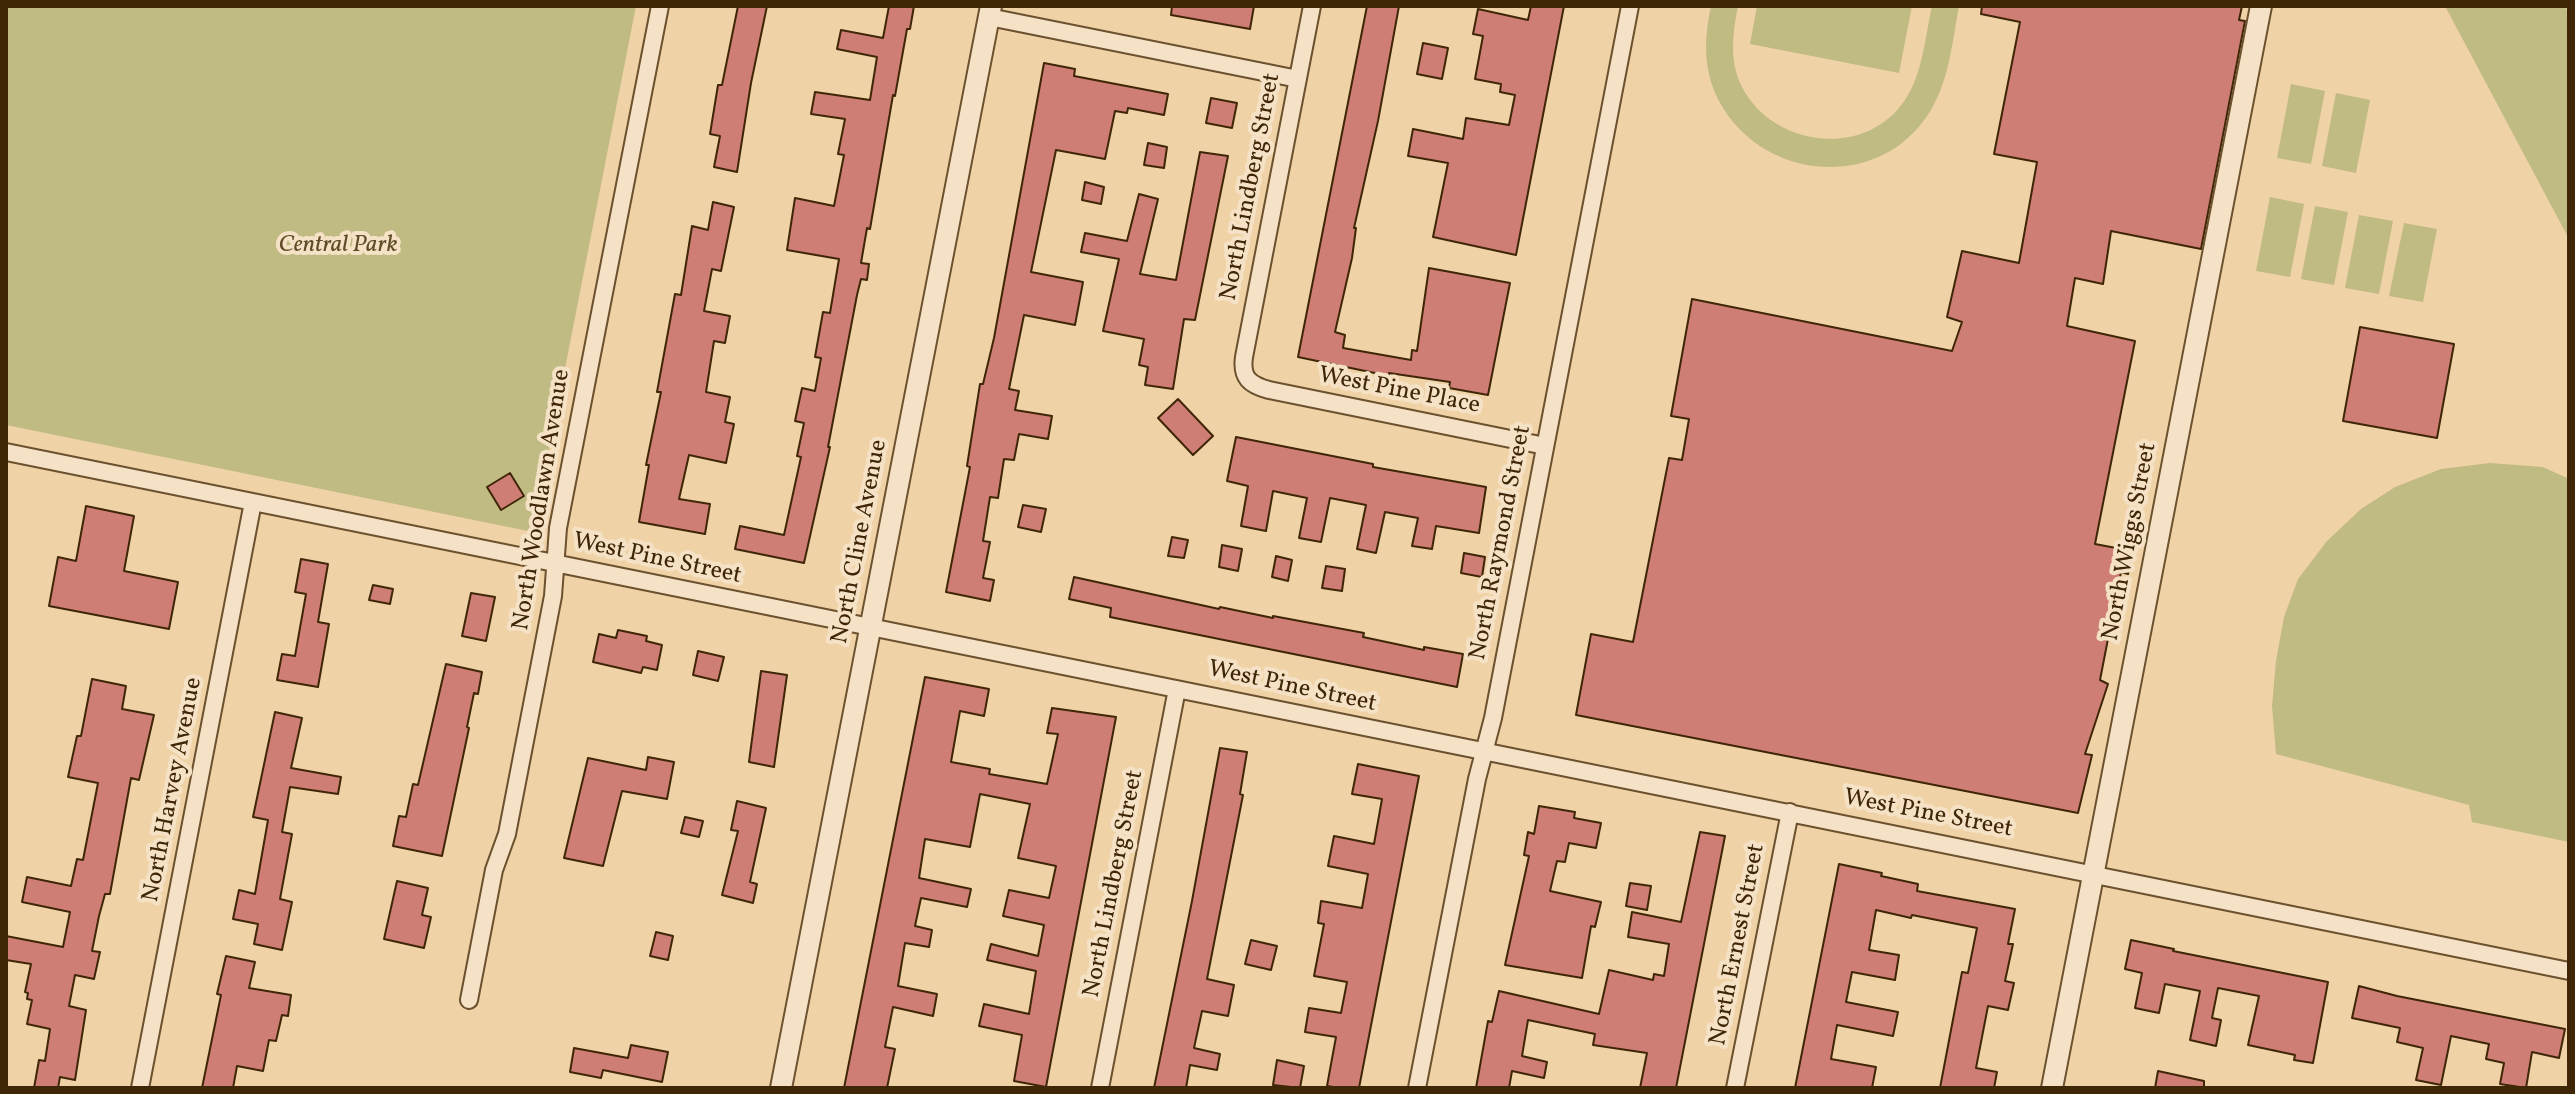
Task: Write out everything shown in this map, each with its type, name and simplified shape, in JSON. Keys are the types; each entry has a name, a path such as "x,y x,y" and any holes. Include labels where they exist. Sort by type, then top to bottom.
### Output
{"street":[{"name":"North Woodlawn Avenue","path":"469,1000 494,870 507,834 553,596 558,528 660,6"},
{"name":"North Lindberg Street","path":"1246,378 1243,372 1244,357 1312,6"},
{"name":"North Raymond Street","path":"1417,1088 1630,6"},
{"name":"North Wiggs Street","path":"2052,1088 2261,6"},
{"path":"990,12 1298,79"},
{"name":"North Cline Avenue","path":"781,1088 990,12"},
{"name":"West Pine Place","path":"1246,378 1250,383 1269,390 1545,446"},
{"name":"West Pine Street","path":"6,452 2569,971"},
{"name":"North Harvey Avenue","path":"140,1088 253,502"},
{"name":"North Lindberg Street","path":"1100,1088 1177,689"},
{"name":"North Ernest Street","path":"1735,1088 1790,812"}],"green space":[{"name":"Central Park","path":"6,6 636,6 533,532 6,425"},
{"path":"1711,6 1738,6 1733,55 1741,85 1755,106 1774,122 1796,133 1819,138 1843,138 1867,132 1888,119 1905,100 1923,54 1932,6 1959,6 1945,77 1927,116 1905,140 1879,157 1850,165 1820,167 1790,161 1762,147 1738,127 1719,101 1710,78 1706,54"},
{"path":"1757,6 1912,6 1899,73 1750,44"},
{"path":"2445,6 2565,6 2569,15 2569,239"},
{"path":"2291,84 2325,91 2311,164 2277,158"},
{"path":"2336,93 2370,100 2356,173 2322,166"},
{"path":"2270,197 2304,204 2290,277 2256,271"},
{"path":"2315,206 2348,212 2334,285 2301,279"},
{"path":"2359,215 2393,221 2379,294 2345,288"},
{"path":"2404,223 2437,229 2423,302 2389,296"},
{"path":"2490,463 2543,467 2569,479 2569,842 2472,822 2469,805 2276,754 2272,706 2276,661 2284,617 2298,579 2327,541 2361,509 2395,487 2441,469"}],"building":[{"path":"738,6 767,6 737,172 714,167 720,136 710,134 718,85 722,85"},
{"path":"889,6 914,6 893,95 870,229 867,228 861,263 869,264 867,280 861,279 857,295 830,447 804,563 735,549 740,526 784,535 801,457 797,456 804,423 795,421 802,388 815,391 821,358 815,357 823,312 830,313 839,259 787,250 795,198 834,206 844,155 838,154 845,119 811,114 815,92 870,100 877,57 837,49 841,30 883,38"},
{"path":"1172,6 1254,6 1250,29 1171,15"},
{"path":"1367,6 1399,6 1354,228 1352,258 1335,332 1345,335 1343,348 1411,360 1412,350 1417,351 1429,268 1510,283 1488,395 1449,388 1450,382 1389,373 1389,376 1298,357"},
{"path":"1531,6 1564,6 1516,255 1433,237 1448,163 1408,156 1413,129 1463,139 1466,118 1509,125 1515,95 1500,92 1501,84 1475,79 1483,36 1473,34 1478,9 1528,20"},
{"path":"1982,6 2242,6 2239,20 2245,21 2201,249 2111,231 2103,284 2075,278 2067,326 2135,341 2095,544 2132,551 2128,574 2121,572 2100,680 2108,684 2085,754 2092,755 2078,813 1576,715 1591,634 1633,642 1669,458 1682,460 1689,419 1671,416 1692,299 1952,351 1962,322 1947,317 1962,251 2019,263 2037,162 1994,154 2020,22 1981,14"},
{"path":"1423,43 1448,48 1442,79 1417,74"},
{"path":"1044,63 1075,69 1074,76 1168,94 1164,115 1128,108 1127,113 1115,111 1105,159 1056,150 1031,272 1083,282 1075,325 1024,315 1009,389 1019,391 1015,410 1052,416 1048,439 1019,434 1014,460 1004,459 998,498 990,497 983,541 990,542 983,578 994,580 990,601 946,592 970,467 967,466 980,384 983,384 994,338"},
{"path":"1211,98 1237,103 1232,128 1206,123"},
{"path":"1148,143 1167,147 1164,168 1144,165"},
{"path":"1200,152 1228,156 1195,320 1184,319 1173,389 1145,385 1148,367 1139,365 1144,339 1103,331 1119,259 1081,252 1085,233 1127,241 1139,194 1158,199 1140,274 1176,280"},
{"path":"1085,182 1104,187 1101,204 1082,200"},
{"path":"713,202 734,207 721,271 712,269 704,311 730,316 725,343 714,341 706,392 730,397 725,422 734,424 726,463 689,455 679,499 710,504 705,534 639,522 649,465 646,465 661,392 657,392 675,294 681,295 692,226 708,230"},
{"path":"2360,327 2454,344 2437,438 2343,421"},
{"path":"1178,399 1213,436 1193,455 1158,418"},
{"path":"1236,437 1373,464 1373,467 1486,487 1479,533 1436,526 1432,549 1412,546 1418,518 1385,512 1376,553 1357,549 1366,505 1330,498 1321,542 1299,538 1307,498 1273,491 1266,531 1241,526 1248,486 1227,481"},
{"path":"510,473 524,496 501,510 487,487"},
{"path":"1023,505 1046,509 1041,532 1018,527"},
{"path":"86,506 134,516 124,571 178,582 169,629 49,606 58,557 76,561"},
{"path":"1172,537 1188,540 1184,558 1168,556"},
{"path":"1222,545 1242,549 1238,571 1219,567"},
{"path":"1464,553 1485,557 1482,577 1461,573"},
{"path":"1276,556 1292,560 1288,581 1272,577"},
{"path":"301,559 328,564 318,622 329,624 318,687 277,680 282,654 295,656 306,594 295,592"},
{"path":"1326,566 1345,569 1342,591 1322,588"},
{"path":"1074,577 1219,609 1364,633 1363,637 1424,650 1424,647 1463,654 1457,687 1110,617 1111,608 1069,599"},
{"path":"373,585 393,589 390,604 369,600"},
{"path":"471,593 495,597 486,641 462,636"},
{"path":"618,630 647,636 646,641 662,645 657,670 643,667 641,673 593,662 599,634 616,638"},
{"path":"698,651 724,657 718,681 693,675"},
{"path":"446,664 482,672 478,694 474,693 442,856 393,846 399,816 406,817 413,784 418,785"},
{"path":"761,671 787,675 774,767 749,762"},
{"path":"925,677 989,689 984,716 960,711 951,762 990,769 989,774 1047,784 1058,734 1047,733 1052,708 1116,717 1046,1087 1014,1081 1022,1035 979,1026 984,1004 1029,1014 1036,971 987,960 991,944 1038,956 1044,925 1003,916 1009,890 1049,898 1056,866 1018,858 1030,804 980,794 970,847 925,839 919,878 971,889 967,907 921,898 915,926 932,930 929,947 905,943 898,986 937,994 933,1016 893,1007 885,1047 895,1049 887,1088 844,1088"},
{"path":"92,679 126,686 122,709 154,715 139,780 131,778 110,894 105,894 99,916 92,951 100,952 94,979 75,975 69,1006 86,1010 75,1080 60,1077 58,1088 34,1088 39,1060 45,1061 50,1029 27,1024 32,1000 27,999 28,993 25,992 31,964 6,960 6,936 63,947 70,912 22,902 27,877 71,886 77,859 83,860 98,783 68,777 77,736 81,736"},
{"path":"275,712 302,718 291,768 341,777 338,794 290,787 282,832 292,834 280,899 292,902 282,950 254,944 258,924 233,919 239,890 255,894 268,820 253,817"},
{"path":"1220,748 1247,752 1240,794 1243,795 1207,979 1234,985 1228,1016 1202,1011 1194,1048 1220,1054 1217,1070 1190,1065 1186,1088 1154,1088 1192,901"},
{"path":"648,757 674,762 667,799 622,791 603,866 564,858 588,758 646,770"},
{"path":"1358,764 1419,776 1359,1088 1340,1088 1327,1086 1336,1037 1305,1032 1309,1008 1341,1013 1347,982 1314,976 1324,924 1318,923 1321,901 1362,908 1368,874 1328,866 1334,836 1374,844 1382,799 1352,794"},
{"path":"737,801 766,808 750,882 757,884 753,903 722,895 738,831 731,830"},
{"path":"1539,806 1575,812 1574,818 1601,823 1596,848 1569,843 1565,862 1557,861 1550,891 1601,902 1595,927 1591,926 1582,978 1505,965 1529,856 1524,855 1528,832 1534,834"},
{"path":"685,817 703,821 699,837 681,833"},
{"path":"1700,832 1725,836 1676,1088 1640,1088 1647,1053 1593,1045 1595,1034 1528,1020 1522,1056 1547,1062 1544,1078 1512,1071 1509,1088 1476,1088 1488,1021 1492,1022 1499,991 1599,1014 1609,970 1653,980 1654,974 1664,976 1669,944 1628,937 1632,912 1681,922"},
{"path":"1839,864 1918,884 1917,891 2015,909 2008,944 2013,944 2005,981 2014,983 2008,1010 1988,1006 1976,1068 1997,1072 1994,1088 1940,1088 1962,972 1968,973 1977,928 1876,910 1869,950 1899,955 1895,980 1852,972 1846,1002 1898,1012 1893,1036 1837,1025 1831,1059 1876,1067 1872,1088 1795,1088"},
{"path":"397,881 428,888 422,915 431,917 424,948 384,939"},
{"path":"1630,883 1651,886 1647,910 1626,906"},
{"path":"656,932 673,936 668,960 650,956"},
{"path":"1251,940 1277,946 1271,970 1245,964"},
{"path":"2131,940 2328,982 2313,1063 2294,1060 2295,1055 2248,1045 2259,996 2218,988 2212,1018 2221,1020 2216,1046 2190,1040 2200,991 2165,984 2159,1013 2135,1008 2142,973 2125,969"},
{"path":"226,956 255,962 249,988 291,995 288,1016 282,1015 276,1041 269,1040 263,1071 237,1066 233,1088 202,1088 221,995 217,994"},
{"path":"2359,986 2565,1029 2559,1058 2532,1052 2526,1088 2500,1084 2504,1063 2486,1059 2489,1044 2451,1036 2441,1085 2416,1080 2423,1048 2397,1042 2400,1028 2352,1018"},
{"path":"631,1045 668,1052 662,1082 603,1070 601,1078 570,1072 574,1048 628,1058"},
{"path":"1277,1060 1304,1066 1300,1088 1273,1085"},
{"path":"2158,1071 2204,1081 2204,1088 2155,1088"}]}
